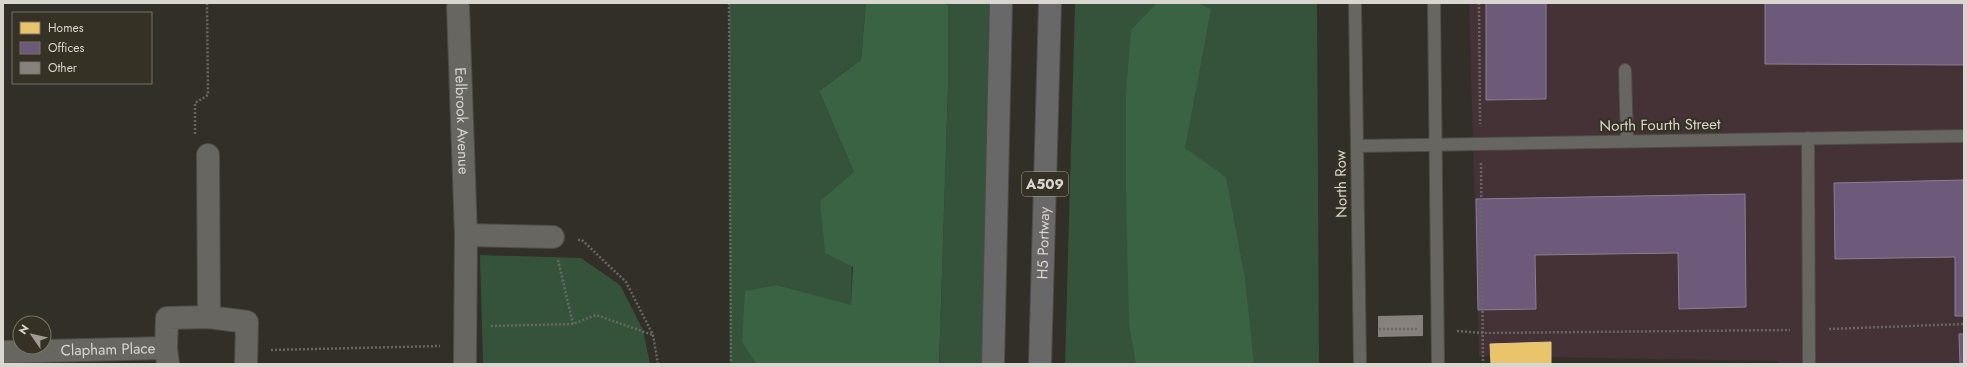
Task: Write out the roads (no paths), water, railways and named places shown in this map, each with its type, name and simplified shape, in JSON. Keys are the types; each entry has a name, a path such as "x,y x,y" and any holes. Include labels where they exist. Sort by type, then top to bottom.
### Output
{"main road":[{"path":"993,364 1001,3"},
{"name":"H5 Portway","path":"1040,364 1050,3"}],"street":[{"name":"Eelbrook Avenue","path":"458,4 466,235 464,322 465,355"},
{"path":"208,155 209,317"},
{"path":"466,235 553,237"},
{"name":"Clapham Place","path":"3,352 167,356 166,318 209,317 247,322 246,357"}],"lane":[{"name":"North Row","path":"1354,3 1360,364"},
{"path":"1434,3 1438,364"},
{"path":"1625,70 1628,141"},
{"name":"North Fourth Street","path":"1357,146 1964,136"},
{"path":"1808,138 1809,364"}]}
